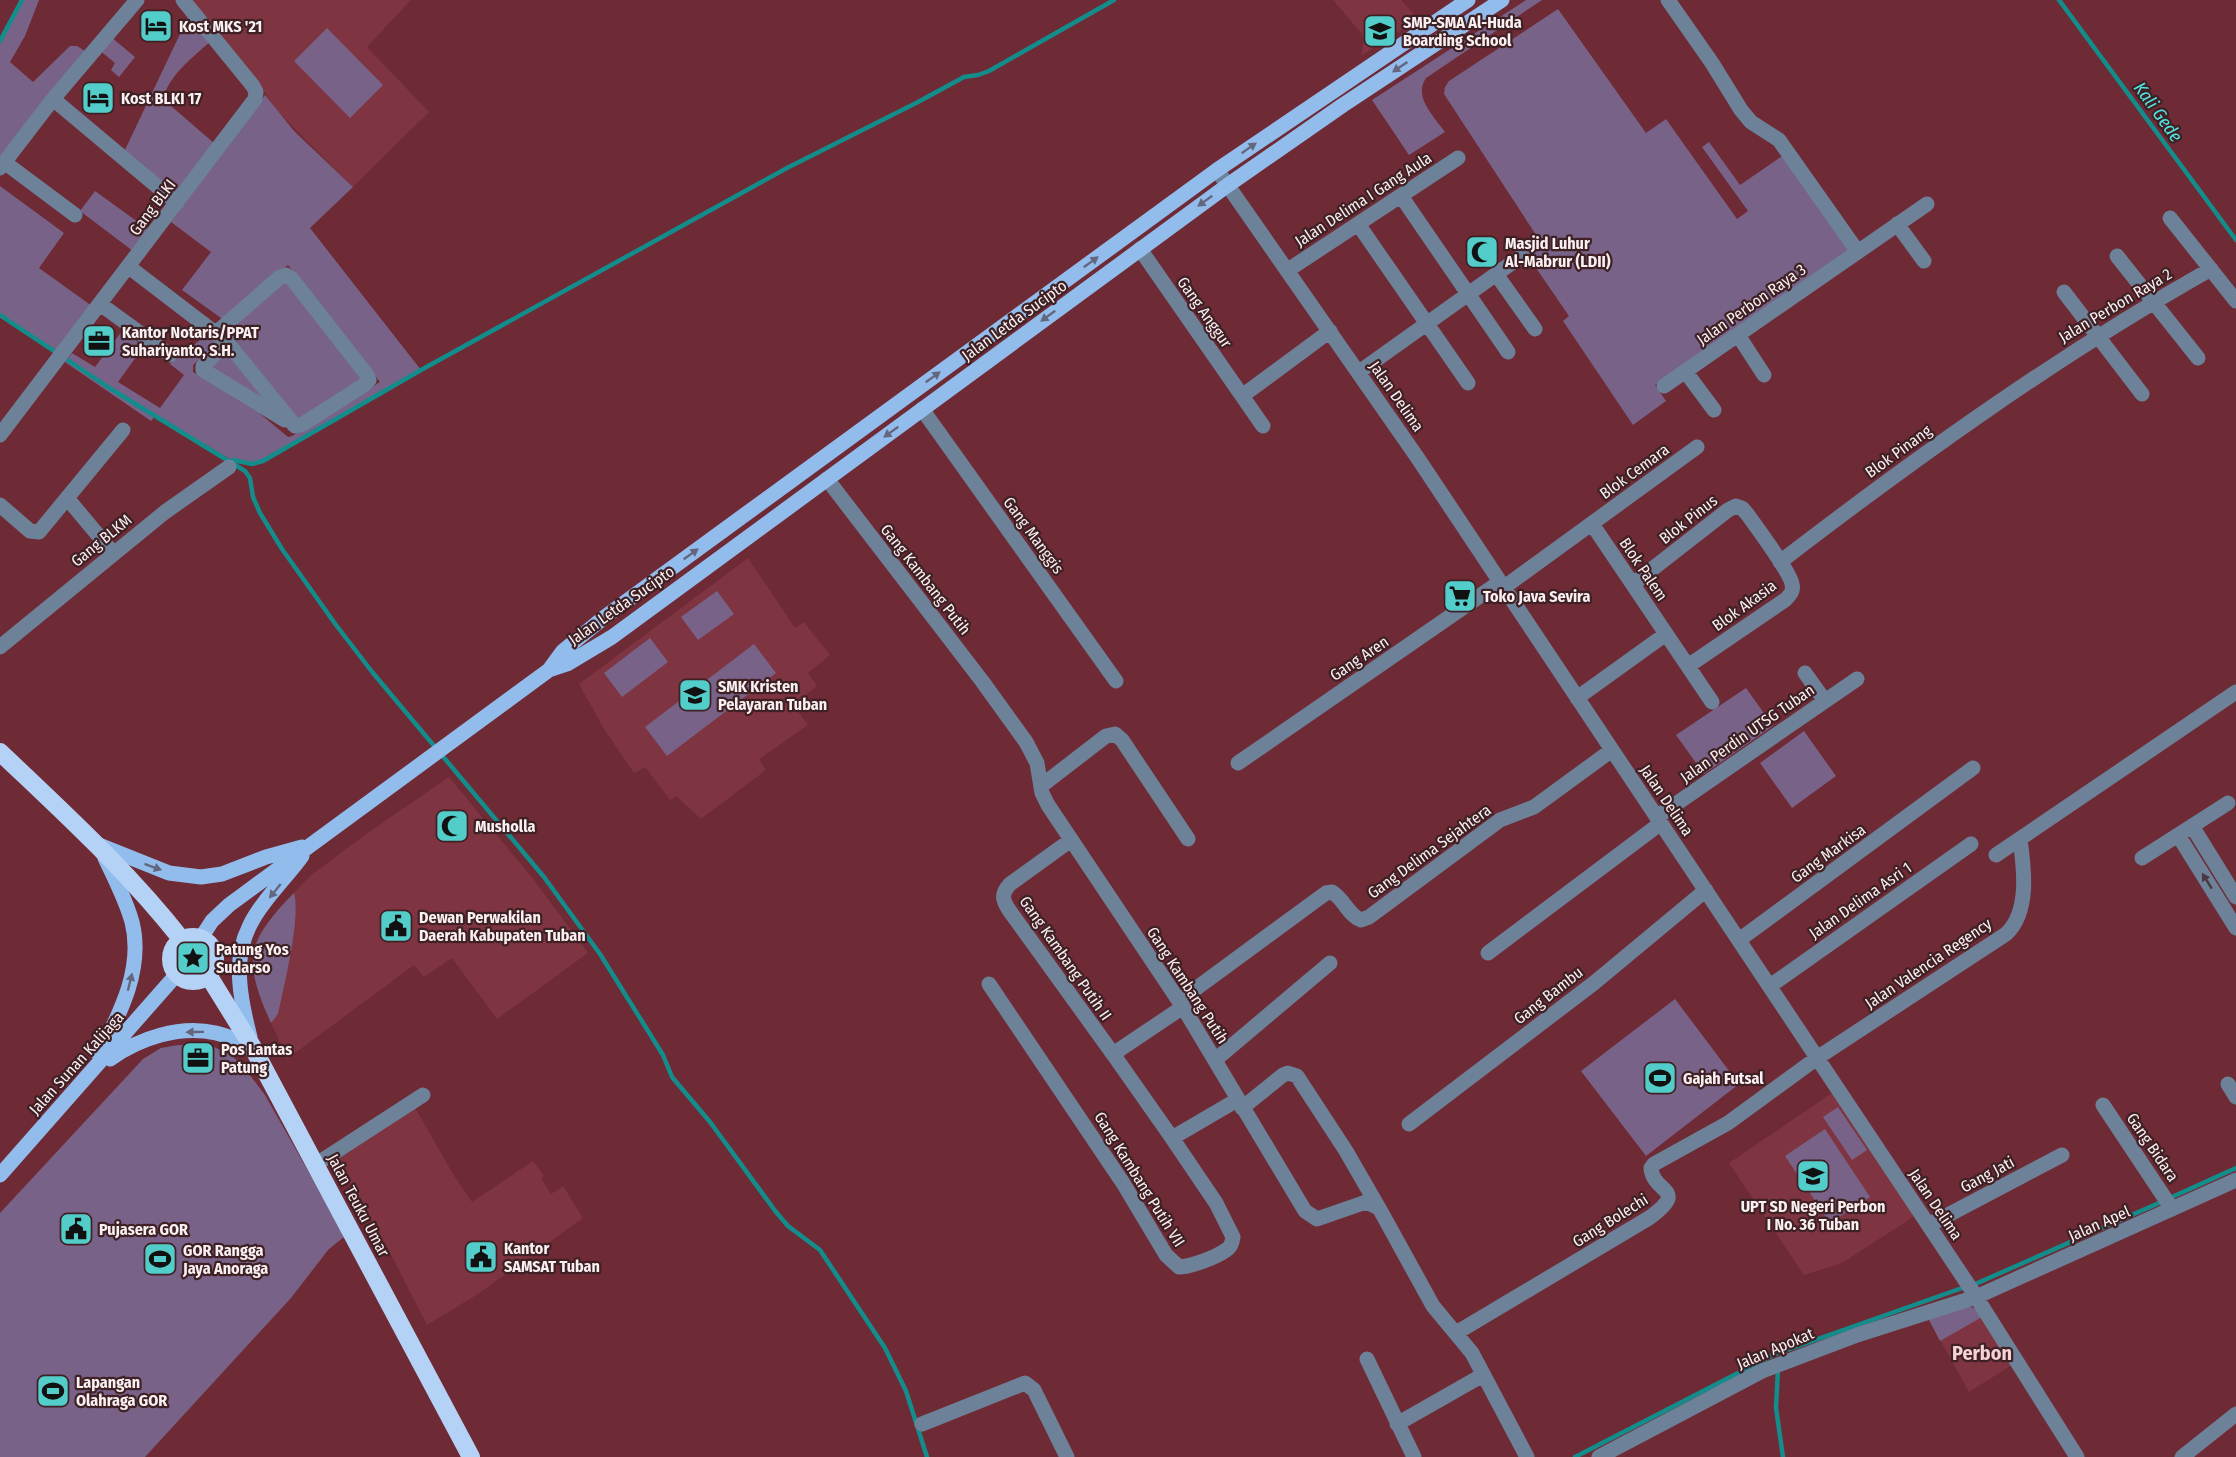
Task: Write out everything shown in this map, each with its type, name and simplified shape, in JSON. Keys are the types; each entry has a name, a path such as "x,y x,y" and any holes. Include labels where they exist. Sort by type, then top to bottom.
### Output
{"highway":[{"path":"0,752 99,845 146,894 182,940"},
{"path":"188,937 201,938 212,948 214,962 207,975 196,980 183,978 177,974 171,962 171,956 177,944 182,940 188,937"},
{"name":"Jalan Teuku Umar","path":"207,975 252,1046 471,1457"}],"main road":[{"name":"Jalan Letda Sucipto","path":"549,670 568,646 602,620 1217,170 1467,0"},
{"name":"Jalan Letda Sucipto","path":"201,938 212,921 229,905 549,670 581,656 612,637 1228,185 1343,105 1502,0"},
{"path":"99,845 169,873 201,877 222,874 266,856 310,844"},
{"path":"90,1074 130,1046 153,1036 207,1032 252,1046 240,989 241,951 244,937 256,916 310,844"},
{"path":"90,1074 126,998 134,958 133,924 99,845"},
{"name":"Jalan Sunan Kalijaga","path":"0,1175 177,974"}],"street":[{"path":"75,215 2,165 53,99 137,0"},
{"name":"Gang BLKI","path":"0,435 255,99 256,93 183,0"},
{"path":"1668,0 1712,63 1741,110 1751,122 1779,140 1858,252"},
{"path":"53,99 177,203"},
{"name":"Jalan Delima I Gang Aula","path":"1288,270 1458,158"},
{"name":"Jalan Delima","path":"1217,170 1359,372 1706,890 1929,1225 2077,1457"},
{"path":"1401,196 1508,352"},
{"name":"Jalan Perbon Raya 3","path":"1664,386 1927,204"},
{"path":"2170,218 2236,301"},
{"path":"1358,224 1468,383"},
{"path":"1897,224 1924,261"},
{"name":"Gang Anggur","path":"1140,249 1263,426"},
{"path":"1359,372 1523,255"},
{"path":"2117,256 2198,358"},
{"path":"129,267 221,337 292,424"},
{"name":"Jalan Perbon Raya 2","path":"2040,373 2153,302 2211,269"},
{"path":"1496,274 1535,329"},
{"path":"286,275 291,278 369,380 303,424 297,426 292,424 203,370 203,366 221,337 280,277 286,275"},
{"path":"2064,292 2142,394"},
{"path":"100,304 170,355"},
{"path":"1242,396 1330,332"},
{"path":"1738,335 1764,375"},
{"path":"1685,371 1714,410"},
{"name":"Blok Pinang","path":"1780,562 1866,496 2040,373"},
{"name":"Gang Manggis","path":"922,409 1116,681"},
{"path":"0,504 30,531 36,533 44,528 123,430"},
{"name":"Blok Cemara","path":"1502,585 1592,524 1697,447"},
{"name":"Gang BLKM","path":"0,647 187,495 229,467"},
{"name":"Gang Kambang Putih","path":"827,479 996,699 1034,756 1048,805 1181,1004 1239,1104 1309,1216 1320,1218 1366,1202 1375,1205 1380,1210"},
{"path":"67,498 113,554"},
{"name":"Blok Pinus","path":"1633,584 1736,506 1745,511 1780,562"},
{"name":"Blok Palem","path":"1592,524 1666,634"},
{"name":"Blok Akasia","path":"1688,666 1789,597 1792,581 1780,562"},
{"name":"Gang Aren","path":"1238,763 1502,585"},
{"path":"1577,698 1666,634 1712,702"},
{"path":"1805,674 1824,701"},
{"name":"Jalan Perdin UTSG Tuban","path":"1488,952 1659,820 1857,679"},
{"path":"1996,855 2236,692"},
{"path":"1041,786 1106,736 1115,734 1122,740 1188,839"},
{"name":"Gang Delima Sejahtera","path":"1181,1004 1322,896 1332,892 1356,918 1365,919 1500,820 1534,807 1612,750"},
{"name":"Gang Markisa","path":"1739,940 1973,768"},
{"path":"2142,858 2228,803"},
{"path":"2192,826 2236,897"},
{"path":"2178,835 2236,928"},
{"name":"Jalan Valencia Regency","path":"1817,1058 2009,931 2018,915 2023,892 2024,872 2020,839"},
{"name":"Gang Kambang Putih II","path":"1071,840 1010,884 1003,898 1009,910 1113,1054"},
{"name":"Jalan Delima Asri 1","path":"1770,986 1971,844"},
{"name":"Gang Bambu","path":"1409,1124 1576,997 1706,890"},
{"path":"1215,1060 1330,963"},
{"name":"Gang Kambang Putih VII","path":"989,984 1123,1183 1166,1255 1175,1265 1183,1267 1226,1250 1233,1237 1216,1203 1172,1138"},
{"path":"1181,1004 1113,1054 1172,1138 1239,1104 1283,1075 1288,1073 1297,1076 1346,1151 1428,1299 1472,1353 1527,1457"},
{"name":"Gang Bolechi","path":"1456,1333 1660,1210 1667,1202 1668,1196 1651,1173 1653,1166 1728,1124 1817,1058"},
{"path":"315,1165 423,1095"},
{"name":"Gang Bidara","path":"2103,1105 2172,1209"},
{"name":"Gang Jati","path":"1929,1225 2062,1155"},
{"name":"Jalan Apel","path":"1974,1294 2236,1180"},
{"name":"Jalan Apokat","path":"1599,1457 1762,1371 1974,1294"},
{"path":"1367,1359 1414,1457"},
{"path":"1397,1424 1483,1375"},
{"path":"922,1424 1025,1383 1032,1386 1067,1457"},
{"path":"2182,1457 2236,1414"}],"shaded area":[{"path":"22,0 39,0 25,36 10,62 33,82 70,46 77,46 85,51 0,159 0,41"},
{"path":"190,0 411,0 367,47 429,112 353,187 277,111 260,85"},
{"name":"SMP-SMA Al-Huda Boarding School","path":"1333,0 1401,0 1418,19 1361,56 1364,41 1362,34"},
{"path":"1526,0 1542,0 1426,78 1422,92 1423,99 1445,132 1409,155 1372,100"},
{"path":"1558,9 1646,133 1666,119 1737,219 1748,211 1702,147 1709,142 1740,185 1785,154 1853,250 1655,385 1666,401 1633,425 1563,321 1569,316 1523,249 1538,238 1444,94 1449,81"},
{"path":"189,15 211,41 176,74 163,99 215,144 176,196 124,152"},
{"path":"327,28 383,85 350,118 294,61"},
{"path":"111,37 135,57 119,77 111,70 115,63 99,50"},
{"path":"265,95 294,131 353,187 310,228 421,370 275,455 252,464 232,460 155,416 151,421 65,362 72,353 95,367 122,331 144,346 118,382 160,408 184,375 170,364 209,333 216,343 193,365 193,372 258,412 288,437 380,382 288,265 224,318 182,290 211,252 171,222"},
{"path":"0,186 64,233 39,268 92,306 57,352 0,315"},
{"path":"95,191 149,230 133,251 80,211"},
{"path":"286,281 363,379 298,421 228,331"},
{"path":"227,351 270,404 210,368"},
{"name":"SMK Kristen Pelayaran Tuban","path":"748,558 795,628 804,622 830,655 808,673 817,686 793,705 808,725 759,759 766,770 701,819 676,796 670,800 645,767 634,773 604,729 579,684"},
{"path":"717,591 734,614 698,640 681,617"},
{"path":"650,638 668,662 622,697 604,673"},
{"path":"754,644 776,673 667,756 645,727"},
{"path":"1746,688 1773,726 1704,774 1676,735"},
{"path":"1804,731 1836,776 1792,808 1760,763"},
{"path":"449,777 534,880 588,953 497,1019 452,958 424,977 414,965 287,1059 255,980 253,952 258,936 280,907 310,876"},
{"path":"294,893 296,904 291,952 278,1014 271,1023 256,983 253,968 254,953 258,939 266,925"},
{"path":"193,945 203,949 207,959 203,969 193,973 183,969 179,959 183,949"},
{"name":"Gajah Futsal","path":"1675,999 1739,1084 1646,1156 1581,1071"},
{"name":"GOR Rangga Jaya Anoraga","path":"178,1045 214,1047 231,1055 243,1066 265,1095 345,1236 328,1250 291,1298 145,1457 0,1457 0,1213 143,1059 161,1048"},
{"name":"UPT SD Negeri Perbon I No. 36 Tuban","path":"1832,1093 1915,1216 1842,1263 1804,1275 1729,1163"},
{"path":"414,1106 472,1202 533,1161 544,1176 541,1178 551,1194 563,1186 583,1218 478,1294 427,1325 386,1245 333,1156"},
{"path":"1838,1107 1867,1150 1852,1160 1823,1117"},
{"path":"1825,1129 1870,1197 1830,1223 1785,1156"},
{"path":"1969,1306 1976,1309 1982,1317 1940,1341 1928,1318"},
{"path":"1974,1308 2012,1365 1969,1392 1928,1318"}],"waterway":[{"path":"0,41 22,0"},
{"path":"233,460 252,464 263,461 421,370 787,168 964,77 989,71 1114,0"},
{"name":"Kali Gede","path":"2059,0 2236,240"},
{"path":"0,315 111,389 245,471 250,478 253,497 260,513 282,549 336,625 373,673 544,877 600,954 663,1055 672,1077 710,1122 776,1212 788,1226 820,1250 885,1348 906,1391 927,1457"},
{"path":"2172,1197 2236,1168"},
{"path":"1973,1285 2159,1203"},
{"path":"1575,1457 1773,1355 1965,1287"},
{"path":"1778,1369 1776,1408 1783,1457"}],"place":[{"name":"Kost MKS '21","path":"156,26"},
{"name":"SMP-SMA Al-Huda Boarding School","path":"1380,31"},
{"name":"Kost BLKI 17","path":"98,98"},
{"name":"Masjid Luhur Al-Mabrur (LDII)","path":"1482,252"},
{"name":"Kantor Notaris/PPAT Suhariyanto, S.H.","path":"99,341"},
{"name":"Toko Java Sevira","path":"1460,596"},
{"name":"SMK Kristen Pelayaran Tuban","path":"695,695"},
{"name":"Musholla","path":"452,826"},
{"name":"Dewan Perwakilan Daerah Kabupaten Tuban","path":"396,926"},
{"name":"Patung Yos Sudarso","path":"193,958"},
{"name":"Pos Lantas Patung","path":"198,1058"},
{"name":"Gajah Futsal","path":"1660,1078"},
{"name":"UPT SD Negeri Perbon I No. 36 Tuban","path":"1813,1176"},
{"name":"Pujasera GOR","path":"76,1229"},
{"name":"Kantor SAMSAT Tuban","path":"481,1257"},
{"name":"GOR Rangga Jaya Anoraga","path":"160,1259"},
{"name":"Lapangan Olahraga GOR","path":"53,1391"}],"district":[{"name":"Perbon","path":"1982,1353"}]}
